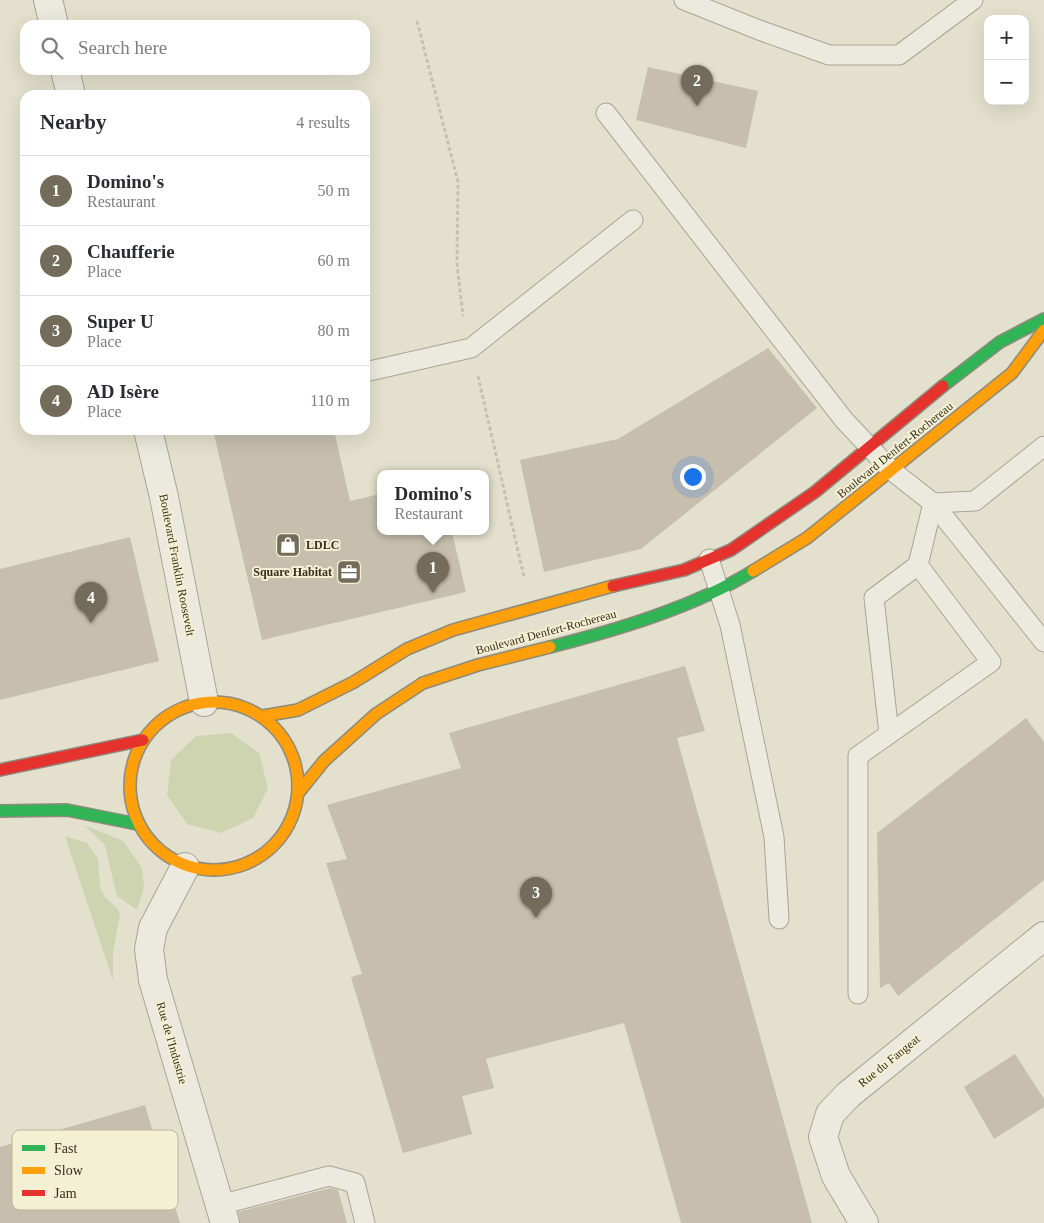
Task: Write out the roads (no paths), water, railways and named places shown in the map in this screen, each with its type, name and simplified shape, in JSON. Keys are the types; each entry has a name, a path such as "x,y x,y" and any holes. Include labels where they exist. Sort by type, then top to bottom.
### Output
{"main road":[{"name":"Boulevard Denfert-Rochereau","path":"263,716 298,710 354,682 407,649 453,630 684,570 730,550 808,496 1000,342 1044,319"},
{"name":"Boulevard Denfert-Rochereau","path":"299,792 324,761 376,714 423,683 478,665 597,635 682,605 745,576 807,538 1012,373 1044,330"},
{"name":"Boulevard Denfert-Rochereau","path":"204,702 234,703 263,716 283,737 296,762 299,792 288,829 261,858 224,872 185,867 157,850 137,824 129,796 131,766 143,740 169,714 204,702"},
{"path":"0,770 143,740"},
{"path":"0,811 67,810 137,824"}],"street":[{"path":"48,0 53,20"},
{"path":"66,75 70,90"},
{"name":"Boulevard Franklin Roosevelt","path":"149,435 164,497 204,702"},
{"name":"Rue de l'Industrie","path":"185,867 153,928 149,949 153,980 222,1214"},
{"name":"Rue du Fangeat","path":"864,1223 836,1176 823,1137 830,1114 848,1094 1044,936"}],"lane":[{"path":"684,0 829,55 899,55 973,0"},
{"path":"606,113 844,420 892,470 933,503 1044,642"},
{"path":"370,371 471,348 633,220"},
{"path":"933,503 975,501 1044,446"},
{"path":"889,734 874,598 918,565 933,503"},
{"path":"709,560 730,625 774,837 779,919"},
{"path":"858,994 858,756 991,662 918,565"},
{"path":"222,1214 329,1176 355,1183 365,1223"}],"place":[{"name":"Chaufferie","path":"697,106"},
{"name":"LDLC","path":"288,545"},
{"name":"Square Habitat","path":"349,572"},
{"name":"Domino's","path":"433,593"},
{"name":"AD Isère","path":"91,623"},
{"name":"Super U","path":"536,918"}]}
